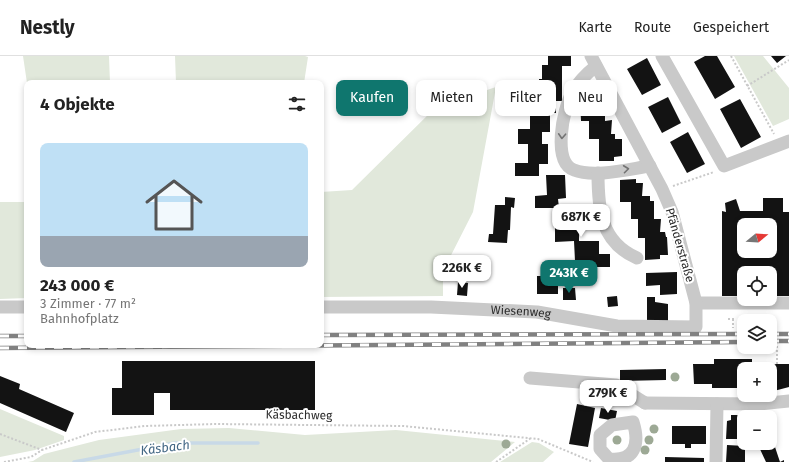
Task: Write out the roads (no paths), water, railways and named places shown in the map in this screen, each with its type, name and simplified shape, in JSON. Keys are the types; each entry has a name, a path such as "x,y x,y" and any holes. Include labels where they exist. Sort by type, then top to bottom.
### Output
{"street":[{"path":"662,56 724,166 789,141"},
{"name":"Pfänderstraße","path":"650,166 598,173 573,170 565,163 561,151 563,118 571,95 593,61 650,166 662,189 678,229 696,303"},
{"path":"598,173 598,202 606,232 624,253 637,258"},
{"path":"696,303 789,303"},
{"name":"Wiesenweg","path":"324,307 432,307 537,312 617,326 696,327 696,303"},
{"path":"0,307 24,307"},
{"path":"530,378 616,385 645,403 760,404 789,401"},
{"path":"633,422 645,403"},
{"path":"716,462 717,404"}],"waterway":[{"name":"Käsbach","path":"74,462 175,443 258,443"}],"railway":[{"path":"324,335 737,334"},
{"path":"777,334 789,334"},
{"path":"0,336 24,336"},
{"path":"777,341 789,341"},
{"path":"324,345 737,342"},
{"path":"0,348 24,348"}]}
